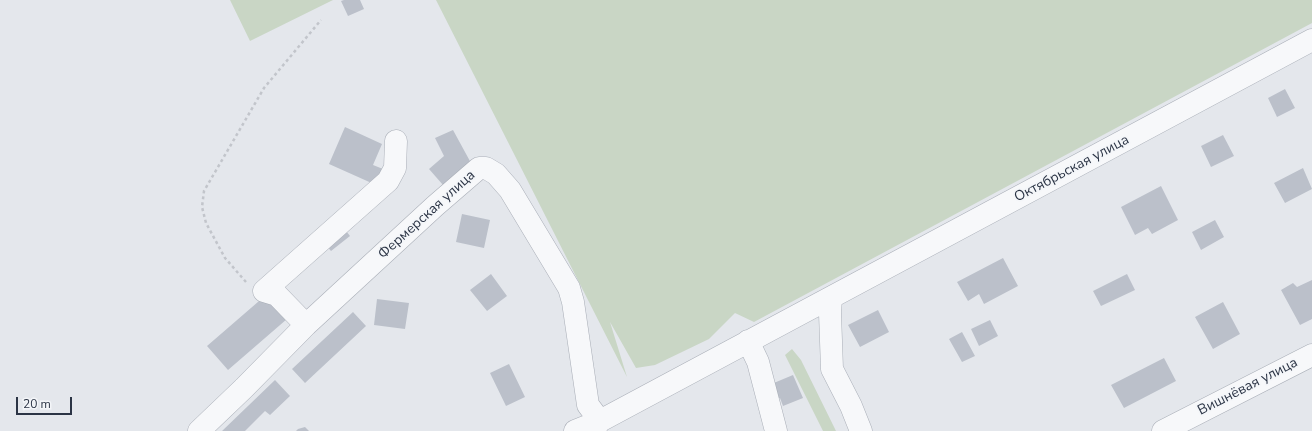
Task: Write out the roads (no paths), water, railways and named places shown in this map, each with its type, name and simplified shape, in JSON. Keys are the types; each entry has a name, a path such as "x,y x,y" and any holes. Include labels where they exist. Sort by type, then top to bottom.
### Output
{"street":[{"name":"Октябрьская улица","path":"575,431 596,426 748,341 1312,40"},
{"path":"306,324 277,295 264,291 388,181 395,168 396,141"},
{"name":"Фермерская улица","path":"198,431 244,388 306,324 478,168 486,168 496,174 510,190 569,288 573,302 588,405 596,426"},
{"path":"831,298 830,313 832,369 851,406 861,431"},
{"path":"748,341 758,362 776,431"},
{"name":"Вишнёвая улица","path":"1163,431 1312,355"}]}
